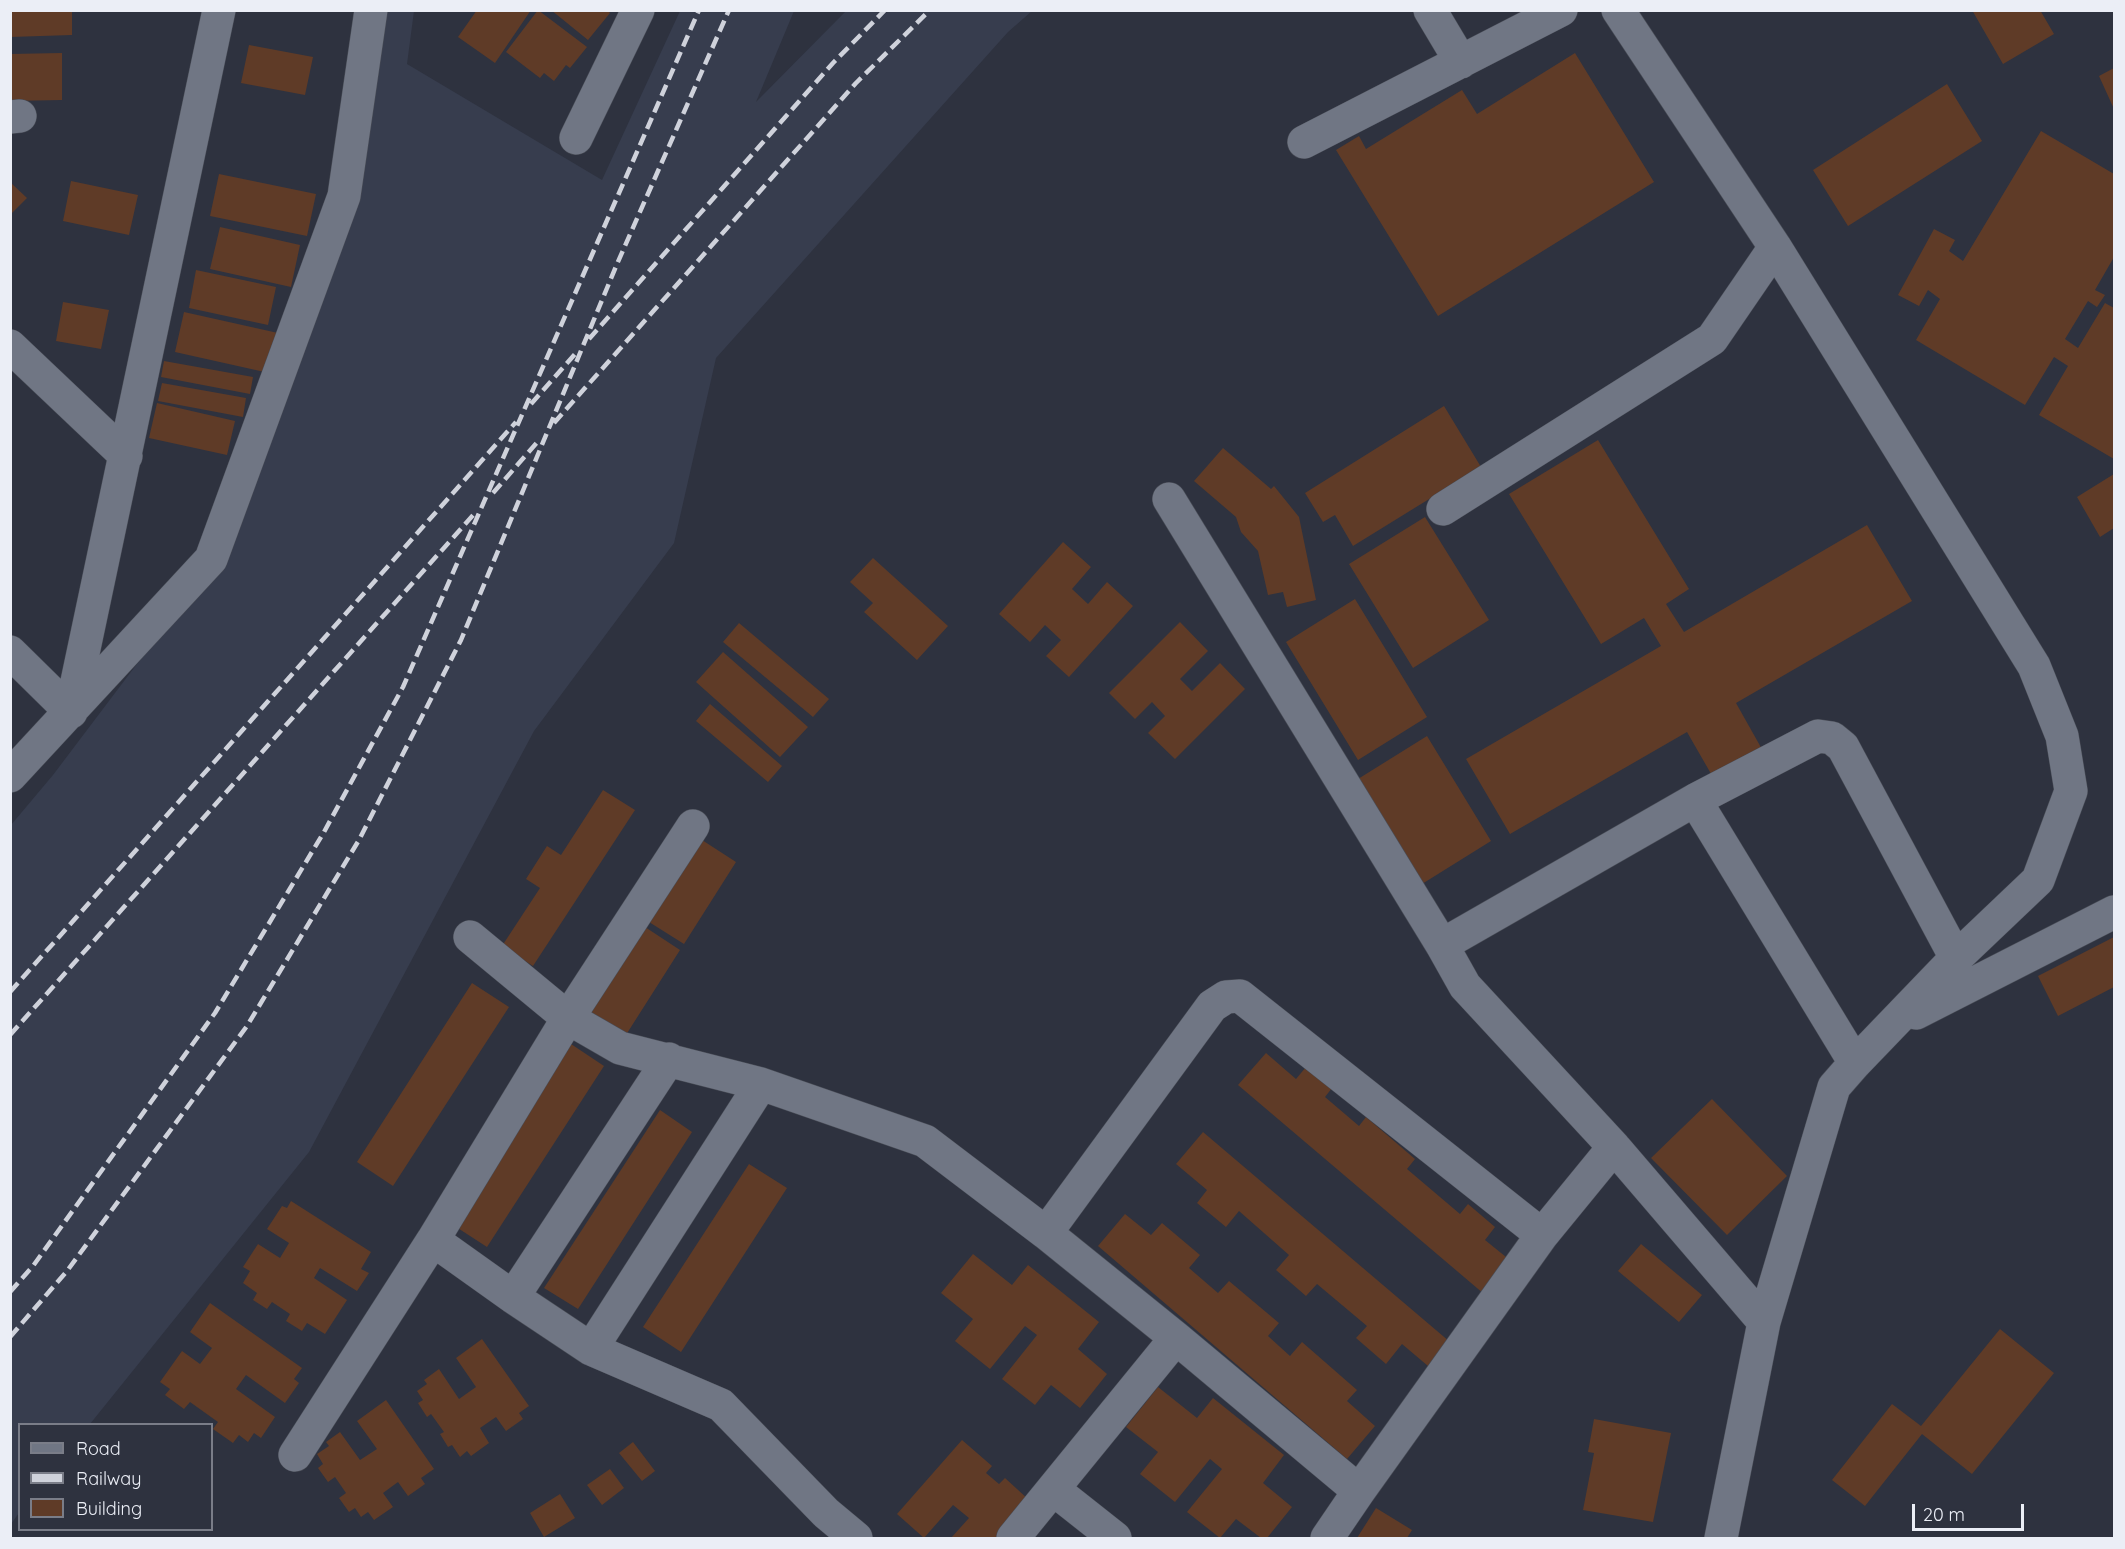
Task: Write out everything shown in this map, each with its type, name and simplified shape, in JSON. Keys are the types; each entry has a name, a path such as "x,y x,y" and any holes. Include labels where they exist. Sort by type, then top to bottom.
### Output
{"street":[{"path":"71,712 219,10"},
{"path":"10,776 211,559 344,196 371,10"},
{"path":"576,138 638,10"},
{"path":"1430,10 1461,62"},
{"path":"1304,142 1562,10"},
{"path":"1618,10 1775,247 2034,666 2062,736 2071,791 2038,880 1956,958 1834,1087 1764,1322 1720,1539"},
{"path":"1443,509 1712,339 1775,247"},
{"path":"10,346 126,456"},
{"path":"1169,499 1465,986 1614,1147 1764,1322"},
{"path":"10,652 71,712"},
{"path":"1442,945 1695,800 1818,736 1832,738 1843,747 1956,958"},
{"path":"1695,800 1855,1063"},
{"path":"295,1455 434,1240 568,1018 693,826"},
{"path":"1893,1024 2115,912"},
{"path":"470,937 568,1018 620,1048 761,1084 925,1141 1046,1233 1359,1491"},
{"path":"1046,1233 1212,1006 1226,997 1240,996 1542,1235"},
{"path":"513,1297 669,1059"},
{"path":"591,1349 761,1084"},
{"path":"1327,1539 1542,1235 1614,1147"},
{"path":"434,1240 591,1349 721,1405 830,1526 856,1539"},
{"path":"1013,1539 1176,1338"},
{"path":"1053,1490 1115,1539"}],"shaded area":[{"path":"383,11 414,11 407,64 602,180 680,11 794,11 756,102 846,11 1032,11 1008,32 716,358 674,543 534,731 309,1152 91,1423 18,1423 18,1514 11,1524 11,825 53,775 214,562 293,370"}],"building":[{"path":"10,10 72,10 72,35 10,37"},
{"path":"477,10 531,10 495,63 458,37"},
{"path":"538,10 587,47 570,68 566,65 554,81 544,73 540,78 506,52"},
{"path":"551,10 607,10 610,13 588,40"},
{"path":"1972,10 2040,10 2054,34 2003,64"},
{"path":"249,45 313,57 305,95 241,83"},
{"path":"62,53 62,100 10,101 10,54"},
{"path":"1575,53 1654,182 1438,316 1336,150 1359,136 1366,149 1462,90 1477,114"},
{"path":"2114,68 2114,109 2099,76"},
{"path":"1947,84 1982,141 1848,226 1813,170"},
{"path":"2041,131 2114,174 2114,257 2095,290 2105,295 2097,307 2088,301 2065,339 2078,348 2105,303 2114,308 2114,459 2039,415 2068,366 2054,357 2025,405 1916,340 1940,299 1928,290 1919,306 1898,295 1934,229 1955,240 1949,251 1963,261"},
{"path":"219,174 316,194 307,236 210,216"},
{"path":"71,181 138,195 129,235 63,221"},
{"path":"10,182 27,198 10,215"},
{"path":"220,227 300,245 291,287 210,269"},
{"path":"196,270 276,287 268,325 189,308"},
{"path":"63,302 109,310 101,349 56,341"},
{"path":"184,312 278,333 269,373 175,352"},
{"path":"164,361 253,377 250,394 161,377"},
{"path":"162,383 246,398 243,417 158,401"},
{"path":"157,403 235,421 227,455 149,438"},
{"path":"1444,406 1481,467 1353,546 1335,515 1323,522 1305,493"},
{"path":"1598,440 1689,589 1666,604 1684,632 1867,525 1912,601 1736,703 1763,751 1714,779 1687,732 1510,834 1466,759 1661,646 1644,618 1601,644 1509,494"},
{"path":"1223,448 1271,489 1274,486 1299,517 1316,600 1287,607 1283,592 1268,595 1258,551 1241,532 1236,517 1194,481"},
{"path":"2114,474 2114,528 2100,537 2077,497"},
{"path":"1425,517 1489,620 1413,668 1349,564"},
{"path":"1063,542 1091,567 1072,589 1088,604 1107,582 1133,606 1069,677 1046,656 1061,640 1045,625 1030,642 999,614"},
{"path":"873,558 948,626 917,660 864,612 873,603 850,582"},
{"path":"1355,599 1427,717 1358,760 1286,642"},
{"path":"1180,622 1208,651 1180,679 1192,691 1220,663 1245,689 1175,759 1148,733 1165,716 1152,702 1135,719 1109,693"},
{"path":"739,623 829,699 813,717 723,642"},
{"path":"723,652 808,727 780,757 696,682"},
{"path":"710,704 782,766 768,782 696,721"},
{"path":"1427,736 1491,841 1422,884 1358,779"},
{"path":"603,790 635,810 533,966 502,946 540,888 526,879 547,846 561,855"},
{"path":"702,840 736,862 684,944 649,922"},
{"path":"642,925 680,950 624,1038 585,1013"},
{"path":"2114,937 2114,987 2058,1016 2038,976"},
{"path":"472,983 509,1007 393,1186 357,1162"},
{"path":"568,1042 604,1066 487,1247 450,1223"},
{"path":"1266,1053 1296,1079 1306,1067 1332,1088 1325,1097 1359,1126 1366,1117 1415,1159 1407,1169 1460,1214 1468,1204 1495,1227 1485,1240 1511,1261 1484,1294 1238,1085"},
{"path":"1712,1099 1787,1176 1727,1235 1651,1158"},
{"path":"660,1110 692,1132 578,1309 544,1288"},
{"path":"1203,1132 1450,1342 1428,1366 1402,1344 1386,1364 1356,1338 1367,1326 1317,1284 1306,1296 1276,1270 1289,1255 1239,1211 1226,1227 1197,1203 1207,1190 1176,1164"},
{"path":"749,1164 787,1188 681,1352 643,1327"},
{"path":"291,1201 371,1252 361,1269 369,1273 357,1291 320,1268 314,1278 347,1300 325,1334 307,1323 302,1331 286,1321 290,1314 272,1302 267,1309 253,1300 257,1293 243,1283 250,1271 243,1267 258,1244 280,1258 289,1243 267,1229 282,1206 287,1208"},
{"path":"1125,1214 1151,1235 1162,1223 1200,1255 1189,1268 1218,1293 1229,1281 1279,1323 1268,1336 1290,1356 1302,1342 1357,1390 1347,1401 1375,1426 1347,1459 1098,1246"},
{"path":"1641,1244 1702,1295 1679,1322 1618,1271"},
{"path":"973,1254 1012,1285 1028,1265 1099,1322 1078,1349 1107,1374 1080,1408 1051,1385 1035,1405 1002,1379 1037,1335 1025,1326 990,1369 955,1341 973,1319 941,1293"},
{"path":"210,1303 302,1368 294,1379 299,1383 285,1403 246,1375 236,1389 275,1417 261,1438 254,1433 248,1442 239,1435 233,1443 213,1429 218,1422 190,1402 184,1409 165,1395 170,1389 160,1382 182,1351 200,1364 212,1348 190,1332"},
{"path":"2000,1329 2054,1373 1972,1474 1922,1434 1865,1506 1832,1480 1892,1404 1921,1426"},
{"path":"482,1339 529,1406 519,1413 523,1419 506,1431 496,1417 480,1428 489,1443 471,1456 467,1451 460,1457 452,1445 448,1447 440,1434 444,1432 431,1414 427,1417 418,1403 423,1400 417,1391 427,1384 424,1380 439,1369 459,1399 476,1387 456,1358"},
{"path":"1158,1387 1197,1418 1213,1398 1284,1455 1263,1483 1292,1507 1267,1538 1261,1538 1236,1519 1220,1538 1187,1512 1222,1469 1210,1459 1175,1502 1140,1474 1158,1452 1126,1427"},
{"path":"386,1400 434,1469 421,1478 425,1484 408,1496 398,1482 383,1493 393,1507 374,1520 368,1512 361,1517 355,1508 349,1512 339,1498 346,1493 335,1477 328,1482 318,1468 323,1464 317,1454 329,1446 326,1442 340,1432 360,1460 377,1449 357,1421"},
{"path":"1594,1419 1671,1433 1653,1522 1583,1510 1594,1453 1588,1452"},
{"path":"962,1440 992,1466 986,1473 999,1484 1005,1478 1029,1500 996,1538 951,1538 969,1518 953,1505 924,1538 897,1514"},
{"path":"633,1442 655,1471 642,1481 619,1453"},
{"path":"610,1469 624,1488 602,1505 587,1485"},
{"path":"560,1494 575,1518 544,1537 530,1513"},
{"path":"1376,1508 1412,1530 1407,1538 1357,1538"}],"railway":[{"path":"10,1292 33,1266 215,1013 324,832 403,687 699,10"},
{"path":"10,1337 67,1271 247,1026 359,840 461,640 617,264 729,10"},
{"path":"589,339 833,63 885,10"},
{"path":"554,423 856,83 930,10"},
{"path":"531,404 575,354"},
{"path":"10,992 516,422"},
{"path":"493,493 540,439"},
{"path":"10,1035 475,513"}]}
